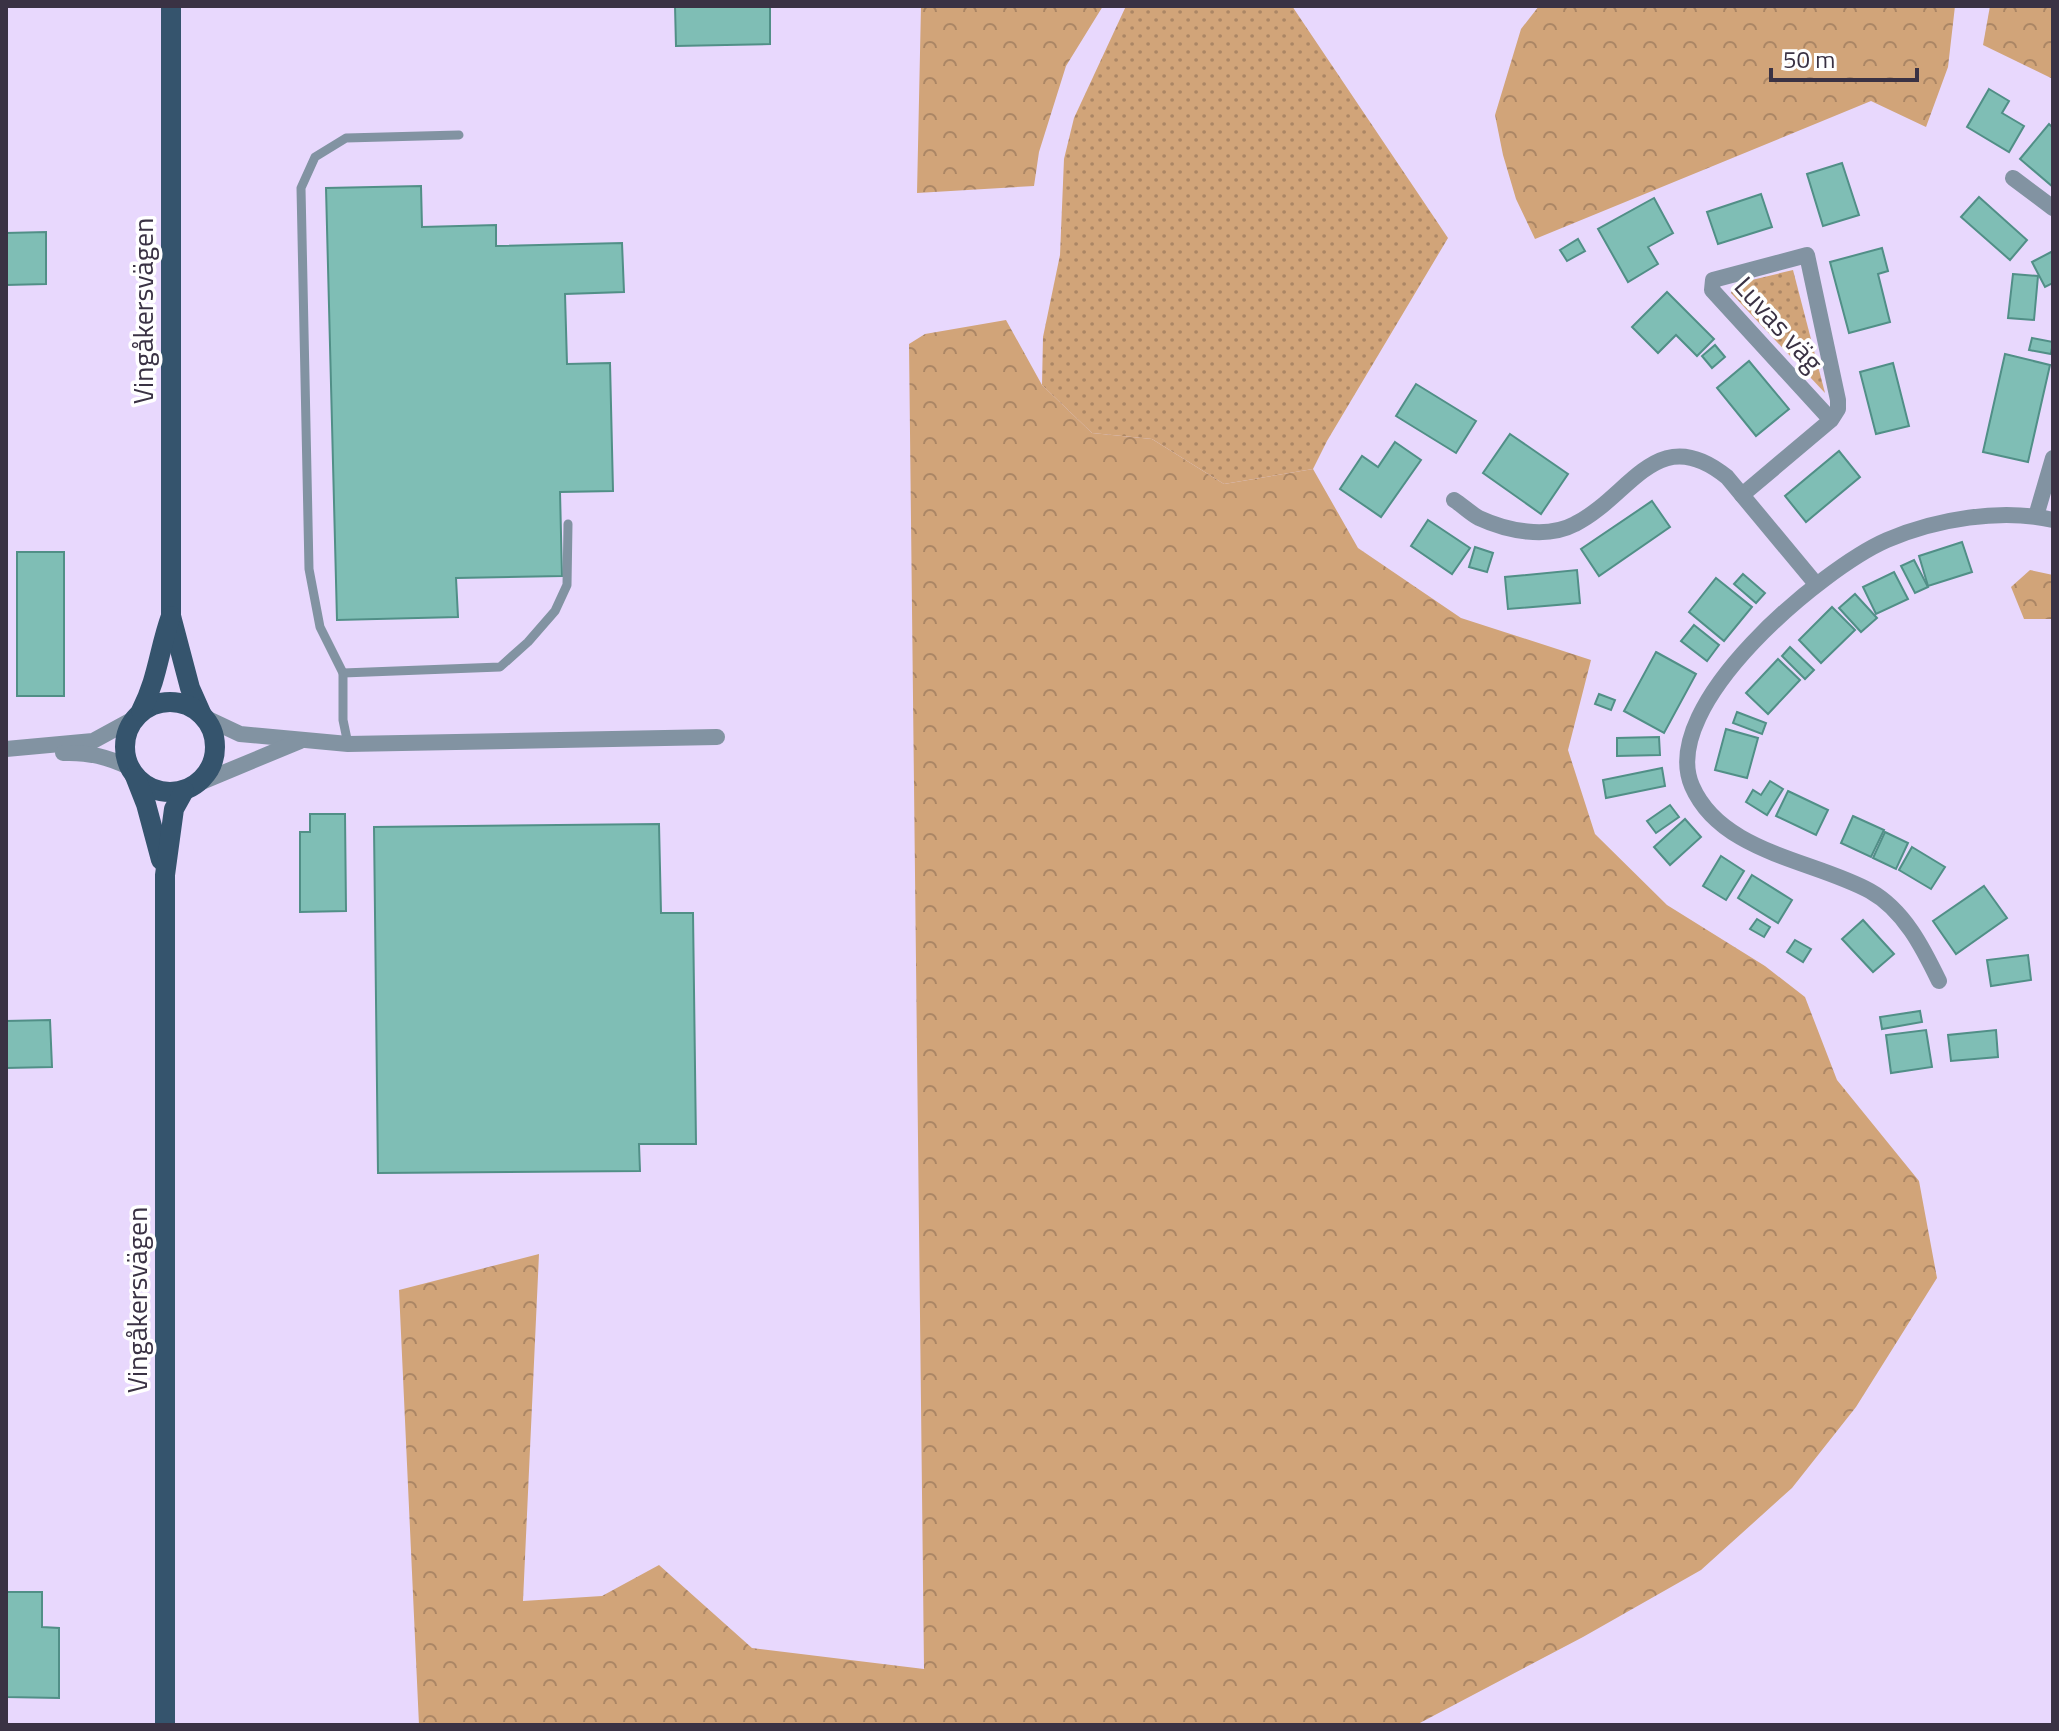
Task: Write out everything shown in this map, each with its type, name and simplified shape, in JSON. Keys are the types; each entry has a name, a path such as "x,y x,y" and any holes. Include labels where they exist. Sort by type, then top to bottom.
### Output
{"main road":[{"name":"Vingåkersvägen","path":"171,6 171,616 190,688 204,716"},
{"name":"Vingåkersvägen","path":"139,714 153,687 163,637 171,616"},
{"path":"175,701 192,707 204,716 215,734 216,752 211,769 192,787 166,793 149,788 126,760 125,742 130,725 139,714 157,703 175,701"},
{"name":"Vingåkersvägen","path":"133,772 146,804 165,875"},
{"name":"Vingåkersvägen","path":"165,1725 165,875 174,809 192,787"}],"street":[{"path":"2013,178 2053,208"},
{"name":"Luvas väg","path":"1807,255 1838,400 1838,409 1831,420 1712,290 1713,280 1807,255"},
{"path":"1742,495 1831,420"},
{"path":"1454,500 1479,518 1520,530 1554,531 1574,525 1660,460 1674,456 1695,457 1712,465 1742,495 1816,584"},
{"path":"1939,981 1910,929 1896,912 1871,891 1766,851 1732,831 1710,812 1692,787 1689,775 1693,730 1707,702 1749,647 1816,584 1855,557 1914,530 1949,520 2045,518 2053,458"},
{"path":"6,750 93,741 139,714"},
{"path":"204,716 240,734 348,744 717,737"},
{"path":"192,787 301,740"},
{"path":"6,750 41,755 91,753 110,757 133,772"}],"lane":[{"path":"348,744 343,720 343,673 320,627 309,569 301,188 315,157 346,138 459,135"},
{"path":"343,673 500,667 528,642 555,611 567,585 568,524"}],"green space":[{"path":"921,6 1103,6 1066,66 1039,152 1034,186 917,193"},
{"path":"1126,6 1292,6 1448,238 1313,469 1224,484 1152,439 1092,433 1042,385 1043,337 1060,255 1064,159 1074,118"},
{"path":"1539,6 1955,6 1948,67 1926,127 1871,101 1535,239 1516,199 1495,115 1521,29"},
{"path":"1990,6 2053,6 2053,79 1983,45"},
{"path":"1793,270 1825,393 1731,293 1735,284"},
{"path":"1006,320 1042,385 1092,433 1152,439 1224,484 1313,469 1358,548 1461,618 1591,660 1568,750 1595,834 1667,905 1765,966 1805,997 1837,1080 1919,1181 1937,1278 1856,1407 1792,1488 1701,1570 1583,1637 1416,1725 419,1725 399,1290 539,1254 523,1601 602,1596 659,1565 752,1648 924,1669 909,344 925,334"},
{"path":"2030,570 2053,575 2053,619 2024,619 2011,587"}],"building":[{"path":"675,6 815,6 770,7 770,44 676,46"},
{"path":"1989,89 2009,101 2002,113 2024,126 2009,152 1967,127"},
{"path":"2049,124 2053,128 2053,187 2020,159"},
{"path":"1842,163 1859,215 1823,226 1807,174"},
{"path":"421,186 422,227 496,225 496,246 622,243 624,292 565,294 567,364 610,363 613,491 560,492 562,576 456,578 458,617 337,620 326,188"},
{"path":"1761,194 1772,227 1718,244 1707,212"},
{"path":"1979,197 2027,240 2010,260 1961,217"},
{"path":"1654,198 1673,233 1648,247 1658,264 1628,282 1598,229"},
{"path":"46,232 46,284 6,285 6,233"},
{"path":"1578,239 1585,251 1567,261 1560,250"},
{"path":"1882,248 1888,271 1878,274 1890,322 1849,333 1830,262"},
{"path":"2053,251 2053,283 2045,287 2032,262"},
{"path":"2013,274 2038,276 2034,320 2008,318"},
{"path":"1667,292 1714,339 1697,356 1676,335 1658,353 1632,327"},
{"path":"2032,338 2053,342 2051,354 2029,350"},
{"path":"1715,345 1725,357 1712,368 1702,356"},
{"path":"2005,354 2050,365 2028,462 1983,452"},
{"path":"1749,361 1789,409 1756,436 1717,388"},
{"path":"1893,363 1909,426 1876,434 1860,372"},
{"path":"1416,384 1476,421 1456,453 1396,416"},
{"path":"1510,434 1568,474 1541,514 1483,473"},
{"path":"1395,442 1421,460 1381,517 1340,489 1362,456 1378,467"},
{"path":"1839,451 1860,477 1806,522 1785,496"},
{"path":"1652,501 1670,527 1599,576 1581,549"},
{"path":"1428,520 1470,548 1452,574 1411,546"},
{"path":"1962,542 1972,572 1928,586 1919,556"},
{"path":"1475,547 1493,553 1487,572 1469,567"},
{"path":"17,552 64,552 64,696 17,696"},
{"path":"1914,560 1928,587 1915,593 1901,566"},
{"path":"1577,570 1580,603 1508,609 1505,577"},
{"path":"1894,572 1908,599 1876,614 1863,587"},
{"path":"1743,574 1765,593 1756,603 1734,584"},
{"path":"1716,578 1752,607 1724,641 1689,612"},
{"path":"1855,594 1877,618 1861,632 1839,608"},
{"path":"1832,607 1855,630 1821,663 1799,640"},
{"path":"1694,625 1719,645 1707,661 1681,641"},
{"path":"1790,647 1814,670 1805,679 1782,656"},
{"path":"1656,652 1696,674 1664,733 1624,711"},
{"path":"1778,659 1800,680 1768,714 1746,693"},
{"path":"1599,694 1615,700 1611,710 1595,704"},
{"path":"1737,712 1766,723 1762,734 1733,723"},
{"path":"1726,729 1758,738 1747,778 1715,770"},
{"path":"1659,737 1660,755 1617,756 1617,738"},
{"path":"1662,768 1665,786 1606,798 1603,780"},
{"path":"1770,781 1783,789 1767,815 1746,802 1753,790 1761,795"},
{"path":"1788,791 1828,810 1816,835 1776,816"},
{"path":"1670,805 1679,817 1656,833 1647,821"},
{"path":"310,814 345,814 346,911 300,912 300,832 310,832"},
{"path":"1853,816 1884,830 1871,857 1841,843"},
{"path":"1685,819 1701,837 1670,865 1654,847"},
{"path":"659,824 661,913 693,913 696,1144 639,1144 640,1171 378,1173 374,827"},
{"path":"1885,832 1908,843 1896,869 1873,858"},
{"path":"1912,847 1945,867 1931,889 1899,870"},
{"path":"1721,856 1744,871 1726,900 1703,886"},
{"path":"1752,875 1792,900 1778,923 1738,898"},
{"path":"1984,886 2007,918 1956,954 1933,921"},
{"path":"1757,919 1770,927 1764,937 1750,929"},
{"path":"1863,920 1894,954 1873,972 1842,939"},
{"path":"1795,940 1811,949 1803,962 1787,952"},
{"path":"2028,955 2031,980 1991,986 1987,960"},
{"path":"1920,1011 1922,1022 1882,1029 1880,1017"},
{"path":"50,1020 52,1067 6,1068 6,1021"},
{"path":"1926,1030 1932,1067 1891,1073 1886,1035"},
{"path":"1996,1030 1998,1057 1951,1061 1948,1035"},
{"path":"6,1592 42,1592 42,1627 59,1628 59,1698 6,1697"}]}
